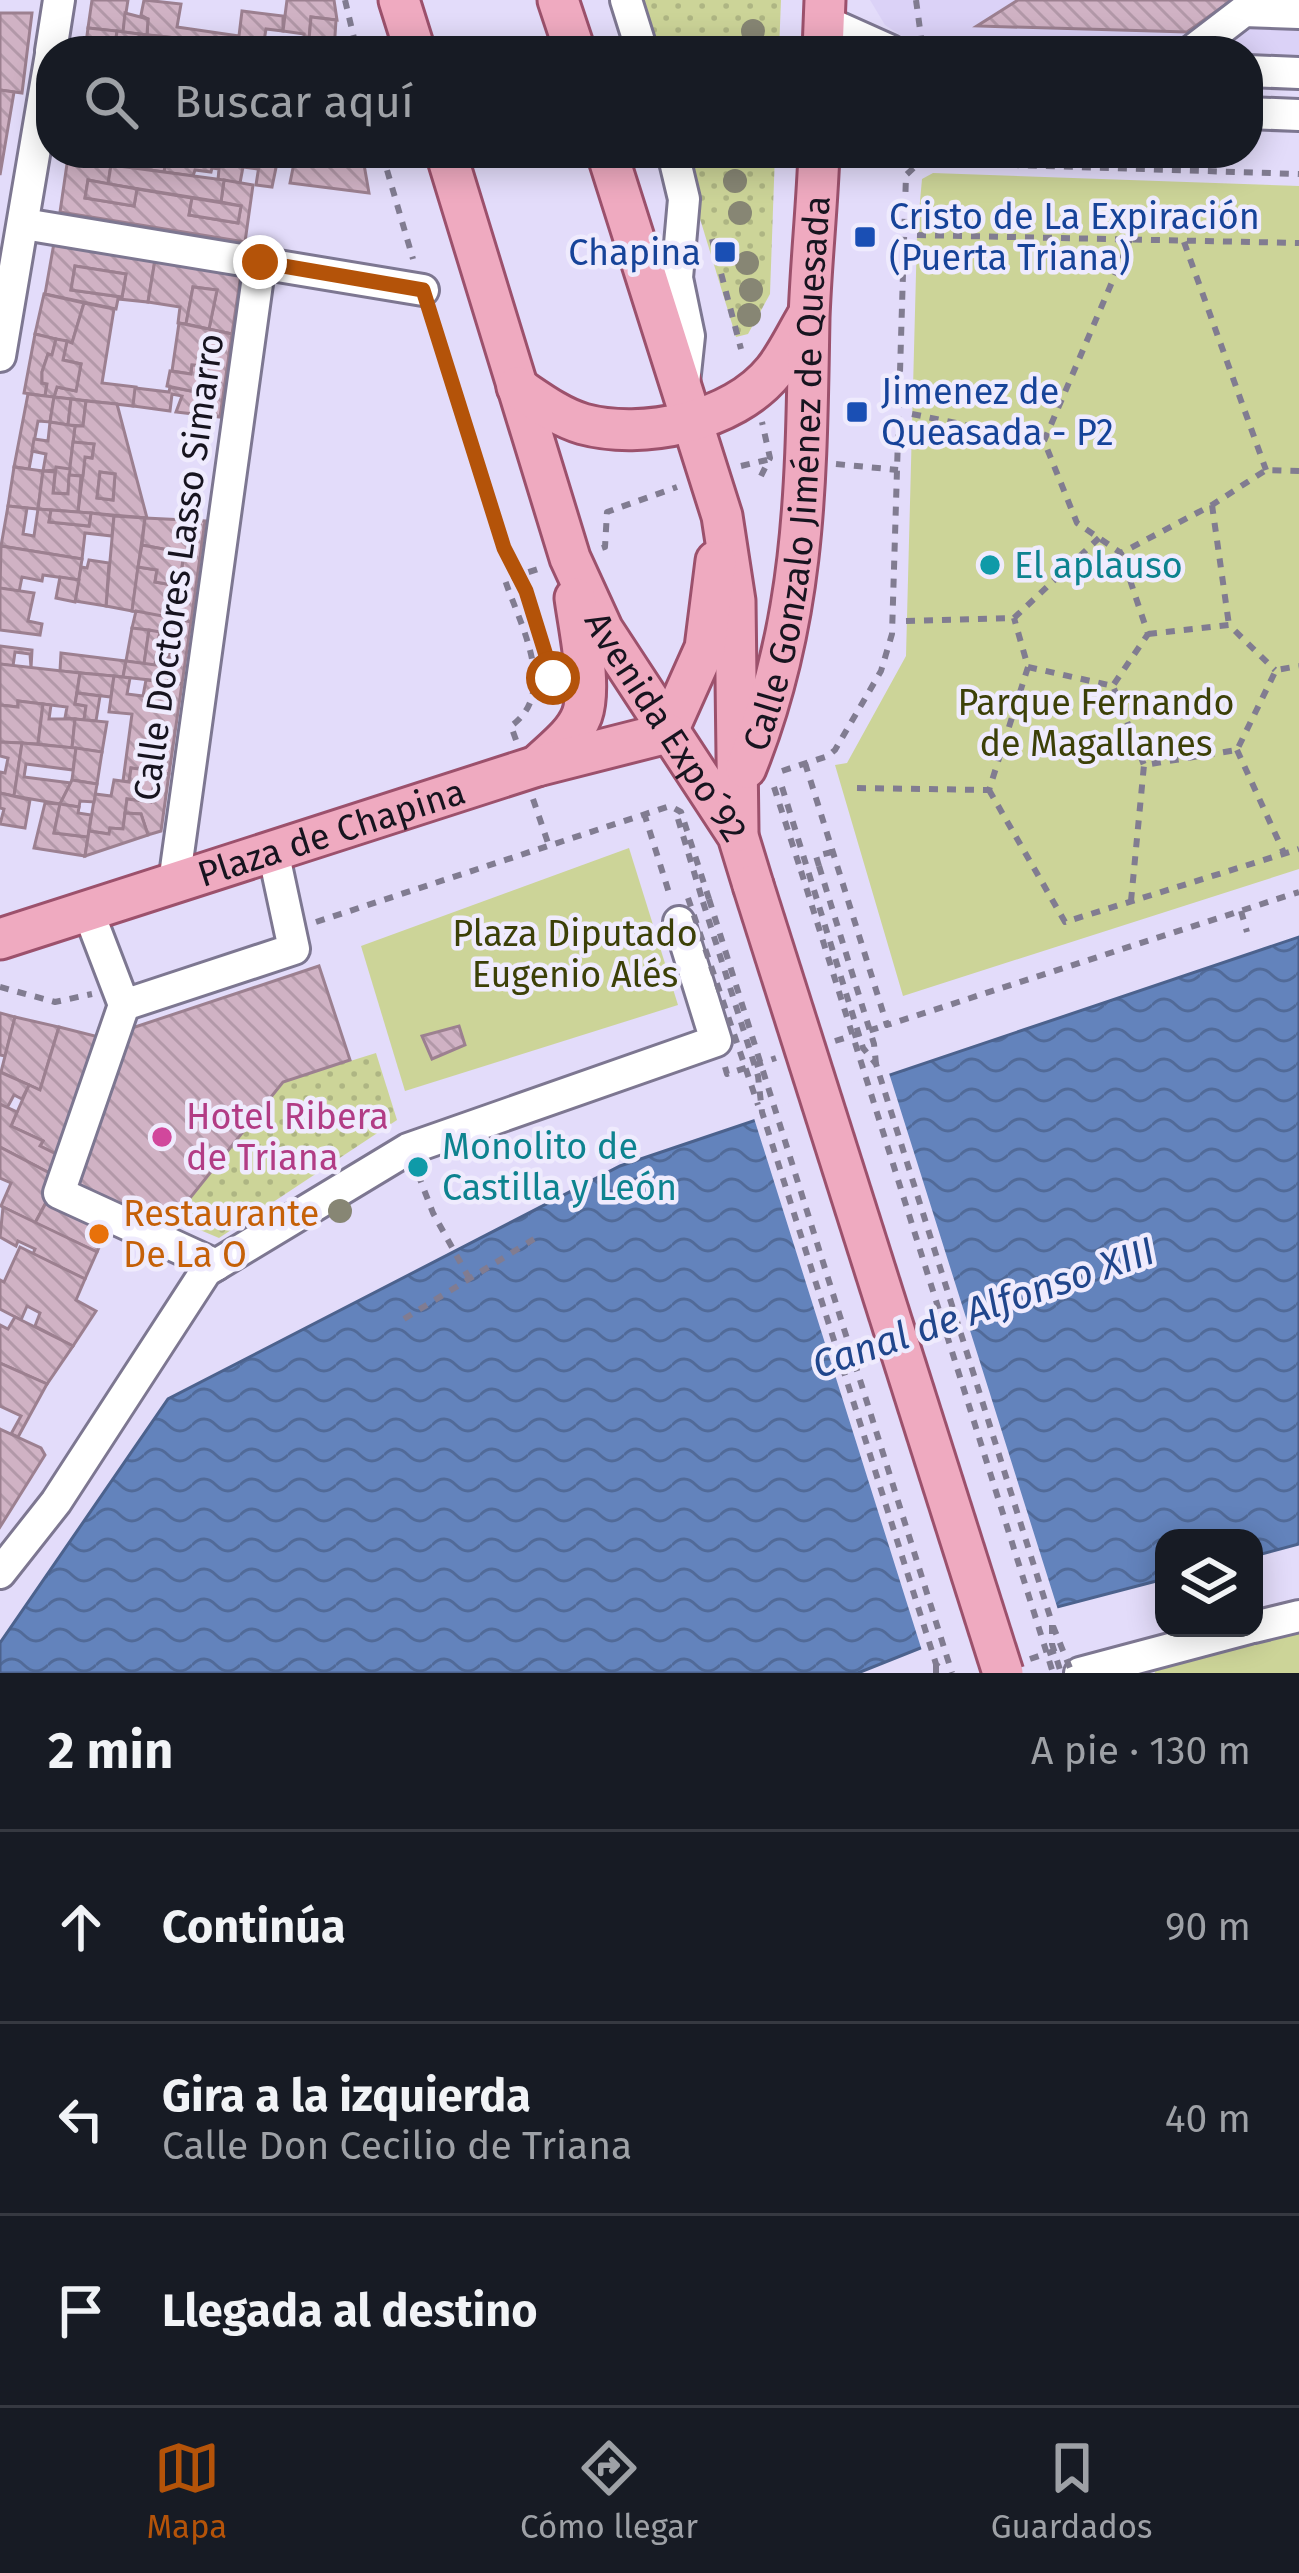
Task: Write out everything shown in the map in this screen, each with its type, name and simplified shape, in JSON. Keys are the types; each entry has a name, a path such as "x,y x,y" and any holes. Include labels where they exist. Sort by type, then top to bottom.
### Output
{"main road":[{"path":"399,0 410,36"},
{"path":"558,0 570,36"},
{"name":"Avenida Expo´92","path":"451,168 571,558 603,630 738,836"},
{"name":"Avenida Expo´92","path":"612,168 722,516 735,602 738,836"},
{"name":"Calle Gonzalo Jiménez de Quesada","path":"737,790 765,721 786,645 797,577 808,466 809,311 818,168"},
{"path":"517,387 578,423 620,431 688,404 731,404 774,372 809,311"},
{"path":"668,733 705,648 722,516"},
{"path":"528,768 569,736 583,712 584,672 571,558"},
{"name":"Plaza de Chapina","path":"0,939 528,768 668,733"},
{"path":"738,836 1003,1673"}],"street":[{"path":"53,36 59,0"},
{"path":"626,0 637,36"},
{"path":"1211,36 1244,10 1299,13"},
{"path":"824,24 854,36"},
{"path":"1263,72 1299,73"},
{"path":"1263,114 1299,115"},
{"path":"0,356 36,148"},
{"path":"677,168 684,199 677,278 689,337 688,404"},
{"path":"24,224 423,290"},
{"name":"Calle Doctores Lasso Simarro","path":"174,883 260,262"},
{"path":"124,1005 294,949 273,851"},
{"path":"88,910 124,1005 59,1193 215,1265"},
{"path":"0,1573 56,1502 206,1271 408,1149 716,1041 684,910"},
{"path":"1263,1624 1299,1616"},
{"path":"1076,1673 1213,1637"}],"path":[{"path":"345,0 354,36"},
{"path":"916,0 921,36"},
{"path":"386,168 504,548 546,658"},
{"path":"912,168 906,175 892,634 881,670 835,750 783,771 775,777 774,787 1057,1673"},
{"path":"1157,168 1299,174"},
{"path":"707,224 741,349"},
{"path":"917,236 1299,243"},
{"path":"1130,239 1044,441 1077,523 1121,553 1148,634"},
{"path":"1183,241 1266,470"},
{"path":"912,414 1044,441"},
{"path":"761,418 770,458 761,476"},
{"path":"741,466 770,458"},
{"path":"837,464 898,470"},
{"path":"1121,553 1266,470 1299,471"},
{"path":"549,846 512,726 530,707 537,680 506,580 571,558 607,512 676,487"},
{"path":"1212,505 1229,625 1276,670"},
{"path":"906,621 1014,619 1099,538"},
{"path":"1014,619 1028,667 988,790 1064,922 1299,848"},
{"path":"1113,686 1148,634 1229,625"},
{"path":"1276,670 1299,666"},
{"path":"1028,667 1113,686"},
{"path":"1237,749 1276,670"},
{"path":"1113,686 1144,765 1131,902"},
{"path":"1144,765 1237,749"},
{"path":"1237,749 1284,853"},
{"path":"805,763 887,1024 1299,892"},
{"path":"782,787 863,1048 876,1064"},
{"path":"857,788 988,790"},
{"path":"307,925 670,806 681,812 758,1076 762,1112"},
{"path":"644,813 762,1112 942,1671"},
{"path":"678,820 942,1671"},
{"path":"832,852 816,856 818,866 874,1044 876,1064 1052,1623 1076,1673"},
{"path":"1241,911 1247,932"},
{"path":"408,1149 433,1213 469,1279"},
{"path":"404,1318 534,1239"},
{"path":"1052,1623 1057,1673"}],"shaded area":[{"path":"870,0 1299,0 1299,58 1263,57 1263,36 902,36 885,25"}],"green space":[{"path":"633,0 781,0 780,36 644,36"},
{"path":"685,168 774,168 770,294 748,334 736,337"},
{"name":"Parque Fernando de Magallanes","path":"933,173 1299,186 1299,869 903,996 835,765 847,763 906,656 917,235 922,179"},
{"name":"Plaza Diputado Eugenio Alés","path":"629,848 678,1005 405,1091 361,946"},
{"path":"376,1053 397,1120 219,1238 174,1219 283,1082"},
{"path":"1299,1629 1299,1673 1155,1673 1153,1667"}],"water":[{"name":"Canal de Alfonso XIII","path":"1299,937 1299,1544 1263,1554 1263,1529 1155,1529 1155,1581 958,1633 858,1673 0,1673 0,1643 168,1399 620,1166"}],"pier":[{"path":"888,1070 1059,1613 959,1639 923,1654 753,1115"}],"building":[{"path":"92,0 128,0 123,32 88,28"},
{"path":"144,0 181,4 177,27 239,36 147,35 148,19 141,15"},
{"path":"287,0 334,0 337,20 311,17 309,36 283,31"},
{"path":"1018,0 1232,0 1187,32 977,26"},
{"path":"242,11 283,16 283,31 266,29 265,36 239,36"},
{"path":"0,13 32,13 22,93 0,90"},
{"path":"125,13 148,19 147,35 123,32"},
{"path":"311,17 336,20 335,36 309,36"},
{"path":"88,28 117,31 116,36 87,36"},
{"path":"0,90 14,92 0,175"},
{"path":"66,168 111,168 108,184 88,180 85,198 134,206 137,189 192,198 189,215 238,223 241,206 221,202 224,180 253,185 245,242 60,212"},
{"path":"111,168 224,180 221,202 108,184"},
{"path":"165,168 212,168 211,172 195,170 193,176 164,172"},
{"path":"212,168 243,168 240,183 218,180 219,169"},
{"path":"259,168 276,168 272,187 256,185"},
{"path":"293,168 365,168 369,193 290,183"},
{"path":"88,180 137,189 134,206 85,198"},
{"path":"192,198 241,206 238,223 189,215"},
{"path":"54,243 155,260 148,302 118,299 116,309 45,294","holes":["75,266 126,274 122,297 71,290"]},
{"path":"155,260 241,274 232,334 209,329 217,290 193,287 186,324 178,323 180,307 148,302"},
{"path":"75,266 126,274 122,297 71,290"},
{"path":"193,287 217,290 209,329 186,324"},
{"path":"44,294 84,303 72,343 35,334"},
{"path":"84,303 114,309 102,383 136,387 133,406 54,397 57,387 76,391 81,364 63,360"},
{"path":"179,323 232,334 220,417 176,412 182,396 172,394 170,411 133,406 135,388 169,392 170,387 201,393 205,366 192,365 191,374 172,371"},
{"path":"35,334 56,339 42,372 45,396 24,393"},
{"path":"56,339 67,341 63,360 81,364 76,391 57,387 54,397 45,396 42,372"},
{"path":"192,365 205,366 201,393 167,386 170,371 191,374"},
{"path":"28,394 54,397 50,422 38,421 29,469 14,467"},
{"path":"54,397 71,399 68,425 50,422"},
{"path":"71,399 86,401 83,426 68,425"},
{"path":"86,401 117,404 147,518 78,512 85,457 92,458 94,444 73,442 75,426 83,426","holes":["100,472 115,474 113,500 97,498"]},
{"path":"50,422 75,426 70,469 43,471 46,454 32,451 34,439 48,441"},
{"path":"73,442 94,444 92,458 85,457 83,476 69,475"},
{"path":"14,467 43,471 38,509 8,506"},
{"path":"56,467 70,469 68,494 53,493"},
{"path":"43,471 55,472 53,493 68,494 69,475 81,476 78,512 38,509"},
{"path":"100,472 115,474 113,500 97,498"},
{"path":"8,506 27,508 23,534 34,536 38,509 51,510 49,522 89,526 91,513 114,516 112,536 85,533 82,559 1,546"},
{"path":"51,510 91,513 89,526 49,522"},
{"path":"114,516 145,518 132,611 106,606"},
{"path":"145,518 205,521 191,622 132,611 138,567 157,570 155,582 179,586 184,553 142,545"},
{"path":"142,545 184,553 179,586 155,582 157,570 138,567"},
{"path":"1,546 82,559 79,580 22,577 19,592 0,588"},
{"path":"89,560 109,563 106,606 75,601 81,567 87,568"},
{"path":"60,577 79,580 75,602 56,598"},
{"path":"0,588 34,593 28,621 42,624 40,635 0,630"},
{"path":"136,611 178,619 175,635 132,628"},
{"path":"178,619 191,622 182,684 168,682"},
{"path":"132,628 149,630 144,664 126,661"},
{"path":"149,630 160,632 158,642 171,644 169,657 156,656 155,666 144,664"},
{"path":"160,632 178,635 173,668 155,666 156,656 169,657 171,644 158,642"},
{"path":"0,646 32,650 31,668 30,654 15,652 13,666 0,664"},
{"path":"61,653 126,661 123,677 60,671"},
{"path":"126,661 171,667 168,682 123,677"},
{"path":"0,664 80,673 75,704 86,706 84,720 65,718 67,707 18,701 18,707 0,705"},
{"path":"80,673 114,676 111,697 77,693"},
{"path":"114,676 130,678 127,694 143,696 146,680 182,684 169,774 131,768 129,782 123,781 132,714 109,712"},
{"path":"77,693 100,696 96,721 84,720 86,706 75,704"},
{"path":"18,701 43,704 38,744 0,742 0,705 18,707"},
{"path":"43,704 51,705 49,719 75,719 72,748 38,744"},
{"path":"75,719 107,722 102,752 72,748"},
{"path":"0,742 22,743 14,796 0,793 0,772 5,773 8,758 0,756"},
{"path":"22,743 76,748 73,770 26,764 24,777 71,783 60,804 14,796"},
{"path":"76,748 102,752 97,784 72,780"},
{"path":"131,768 156,771 151,802 127,799 123,829 110,828 109,834 89,831 95,794 111,796 114,780 129,782"},
{"path":"156,771 169,774 161,831 148,835 141,814 125,813 127,799 151,802"},
{"path":"72,780 97,784 94,802 80,801 79,807 60,804"},
{"path":"0,793 30,800 25,828 0,824 4,809 0,808"},
{"path":"45,803 60,804 54,833 88,837 85,856 34,848"},
{"path":"60,804 91,815 88,837 54,833"},
{"path":"125,813 141,814 148,835 85,856 89,831 109,834 110,828 123,829"},
{"name":"Hotel Ribera de Triana","path":"319,966 350,1060 283,1082 166,1228 67,1184 126,1030"},
{"path":"0,1013 15,1017 5,1056 0,1055"},
{"path":"15,1017 59,1027 40,1090 1,1072"},
{"path":"459,1026 465,1045 432,1059 422,1036"},
{"path":"59,1027 103,1038 66,1159 40,1146 43,1141 11,1126 29,1085 40,1090"},
{"path":"0,1072 29,1085 22,1099 14,1095 7,1108 0,1104"},
{"path":"0,1104 17,1112 11,1126 43,1141 40,1146 66,1159 59,1178 0,1147"},
{"path":"0,1147 59,1178 35,1223 1,1206 11,1183 0,1178"},
{"path":"48,1199 108,1227 97,1252 35,1223"},
{"path":"3,1207 97,1252 85,1279 33,1254 35,1249 0,1237"},
{"path":"20,1247 85,1279 76,1300 96,1311 73,1346 35,1326 40,1313 27,1306 21,1320 0,1309 0,1280 4,1282"},
{"path":"15,1317 73,1346 47,1384 0,1363 0,1325 8,1329"},
{"path":"0,1363 47,1384 18,1437 11,1434 21,1416 0,1406"},
{"path":"0,1429 41,1448 45,1455 0,1527"}],"place":[{"name":"Cristo de La Expiración (Puerta Triana)","path":"865,237"},
{"name":"Chapina","path":"725,252"},
{"name":"Jimenez de Queasada - P2","path":"857,412"},
{"name":"El aplauso","path":"990,565"},
{"name":"Hotel Ribera de Triana","path":"162,1137"},
{"name":"Monolito de Castilla y León","path":"418,1167"},
{"name":"Restaurante De La O","path":"99,1234"}],"route":[{"path":"260,262 423,290 504,548 526,591 553,678"}]}
